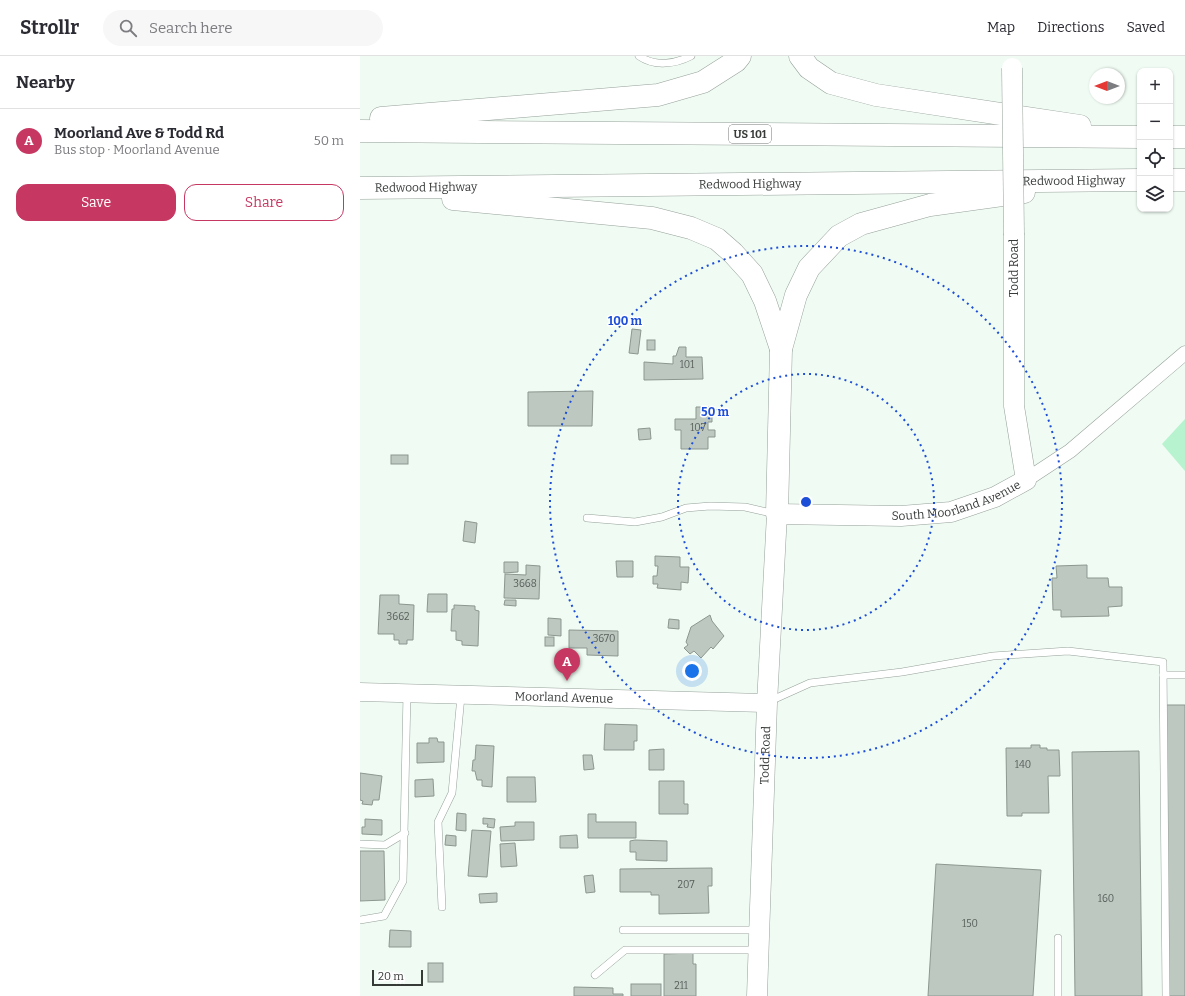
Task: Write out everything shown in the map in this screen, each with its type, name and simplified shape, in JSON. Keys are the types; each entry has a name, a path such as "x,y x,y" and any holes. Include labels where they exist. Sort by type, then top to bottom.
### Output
{"highway":[{"path":"360,120 658,95 703,82 736,61 740,56"},
{"path":"800,56 810,68 830,83 876,95 1137,136"},
{"name":"US 101","path":"360,131 1137,136"},
{"path":"1173,137 1185,138"},
{"path":"777,514 781,349 796,295 810,268 838,236 861,224 930,205 1131,180"},
{"name":"Redwood Highway","path":"360,189 1131,180"},
{"path":"1173,180 1185,180"},
{"path":"360,189 652,218 691,228 718,239 733,252 752,274 765,301 781,349"}],"main road":[{"name":"Todd Road","path":"1013,62 1014,406 1026,480"},
{"name":"South Moorland Avenue","path":"777,514 901,516 951,512 995,497 1026,480"},
{"name":"Todd Road","path":"757,996 767,703 777,514"}],"street":[{"name":"South Moorland Avenue","path":"1026,480 1070,451 1185,353"},
{"name":"Moorland Avenue","path":"360,692 461,693 767,703"}],"lane":[{"path":"639,56 649,63 678,62 691,56"},
{"path":"587,518 635,522 662,517 686,508 710,506 744,507 777,514"},
{"path":"767,703 810,683 902,672 993,656 1068,651 1163,662 1166,996"},
{"path":"1163,675 1185,675"},
{"path":"360,920 384,916 403,881 407,693"},
{"path":"442,907 438,822 452,793 461,693"},
{"path":"360,844 385,846 405,833"},
{"path":"623,930 759,930"},
{"path":"1058,938 1058,996"},
{"path":"595,976 625,950 758,950"}],"green space":[{"path":"1185,419 1185,471 1162,444"}],"building":[{"path":"632,329 641,330 638,354 629,353"},
{"path":"647,340 655,340 655,350 647,350"},
{"path":"679,347 686,347 686,357 702,357 703,379 644,380 644,362 673,364 673,356 676,356"},
{"path":"593,391 592,426 528,426 528,392"},
{"path":"696,407 712,407 712,422 708,422 708,430 715,430 715,437 708,437 708,449 681,449 681,430 675,430 675,419 696,419"},
{"path":"650,428 651,439 639,440 638,429"},
{"path":"391,455 408,455 408,464 391,464"},
{"path":"465,521 477,523 475,543 463,541"},
{"path":"655,556 680,557 680,567 689,567 688,583 681,582 681,590 657,588 658,584 653,584 653,576 657,576 658,566 655,566"},
{"path":"616,561 633,561 633,577 617,577"},
{"path":"504,562 518,562 518,572 504,573"},
{"path":"526,565 540,566 539,599 504,598 505,574 526,575"},
{"path":"1087,565 1087,578 1108,578 1109,587 1122,587 1122,606 1108,607 1109,616 1061,617 1061,610 1053,610 1052,578 1057,578 1056,566"},
{"path":"428,594 447,594 447,612 427,612"},
{"path":"380,595 399,595 399,604 414,605 413,640 407,640 407,644 399,644 399,640 394,640 394,634 378,634"},
{"path":"505,600 516,600 516,606 504,605"},
{"path":"454,605 475,606 475,610 479,611 478,646 462,645 462,641 456,640 456,631 451,631 452,609 454,609"},
{"path":"710,615 712,621 724,636 713,649 711,647 701,658 694,651 690,654 684,648 688,645 686,642 691,627"},
{"path":"548,618 561,619 561,636 548,635"},
{"path":"669,619 679,620 679,629 668,628"},
{"path":"569,630 618,631 618,656 587,655 587,648 569,648"},
{"path":"545,637 554,637 554,646 545,646"},
{"path":"1163,705 1185,705 1185,996 1166,996"},
{"path":"605,724 637,725 637,741 634,741 634,750 604,750"},
{"path":"429,738 437,738 438,742 444,742 444,762 417,763 417,743 429,743"},
{"path":"476,745 494,746 492,787 482,786 482,780 477,780 475,771 472,771 473,760 475,760"},
{"path":"1031,745 1040,745 1040,748 1047,748 1047,750 1059,750 1060,776 1048,776 1049,813 1022,813 1022,816 1007,816 1006,748 1031,748"},
{"path":"664,749 664,770 649,770 649,750"},
{"path":"1139,751 1142,996 1075,996 1072,752"},
{"path":"583,755 592,755 594,769 584,770"},
{"path":"360,773 382,776 379,800 373,800 372,805 362,804 363,801 360,800"},
{"path":"507,777 535,777 536,802 507,802"},
{"path":"433,779 434,796 415,797 415,780"},
{"path":"659,781 684,781 684,804 688,804 688,814 659,814"},
{"path":"457,813 466,814 466,831 456,830"},
{"path":"588,814 596,814 596,822 636,822 636,838 588,838"},
{"path":"483,818 495,819 494,828 487,827 488,824 483,824"},
{"path":"365,819 382,820 382,835 362,834 362,827 365,827"},
{"path":"515,822 534,822 534,840 501,841 500,827 515,826"},
{"path":"472,830 491,831 487,877 468,876"},
{"path":"446,835 456,836 456,846 445,845"},
{"path":"577,835 578,848 560,848 560,836"},
{"path":"630,841 667,841 667,861 636,860 636,852 630,852"},
{"path":"515,843 517,866 501,867 500,844"},
{"path":"360,851 384,851 385,900 360,901"},
{"path":"936,864 1041,870 1033,996 928,996"},
{"path":"712,868 712,886 708,886 709,913 659,914 659,895 651,895 651,892 620,892 620,869"},
{"path":"593,875 595,892 586,893 584,876"},
{"path":"497,893 497,902 480,903 479,894"},
{"path":"390,930 411,931 411,947 389,947"},
{"path":"693,953 693,964 696,964 696,996 664,996 664,954"},
{"path":"428,963 443,963 443,982 428,982"},
{"path":"631,984 661,984 661,996 631,996"},
{"path":"574,987 613,988 613,994 623,994 623,996 574,996"}],"place":[{"name":"Moorland Ave & Todd Rd","path":"567,681"}]}
